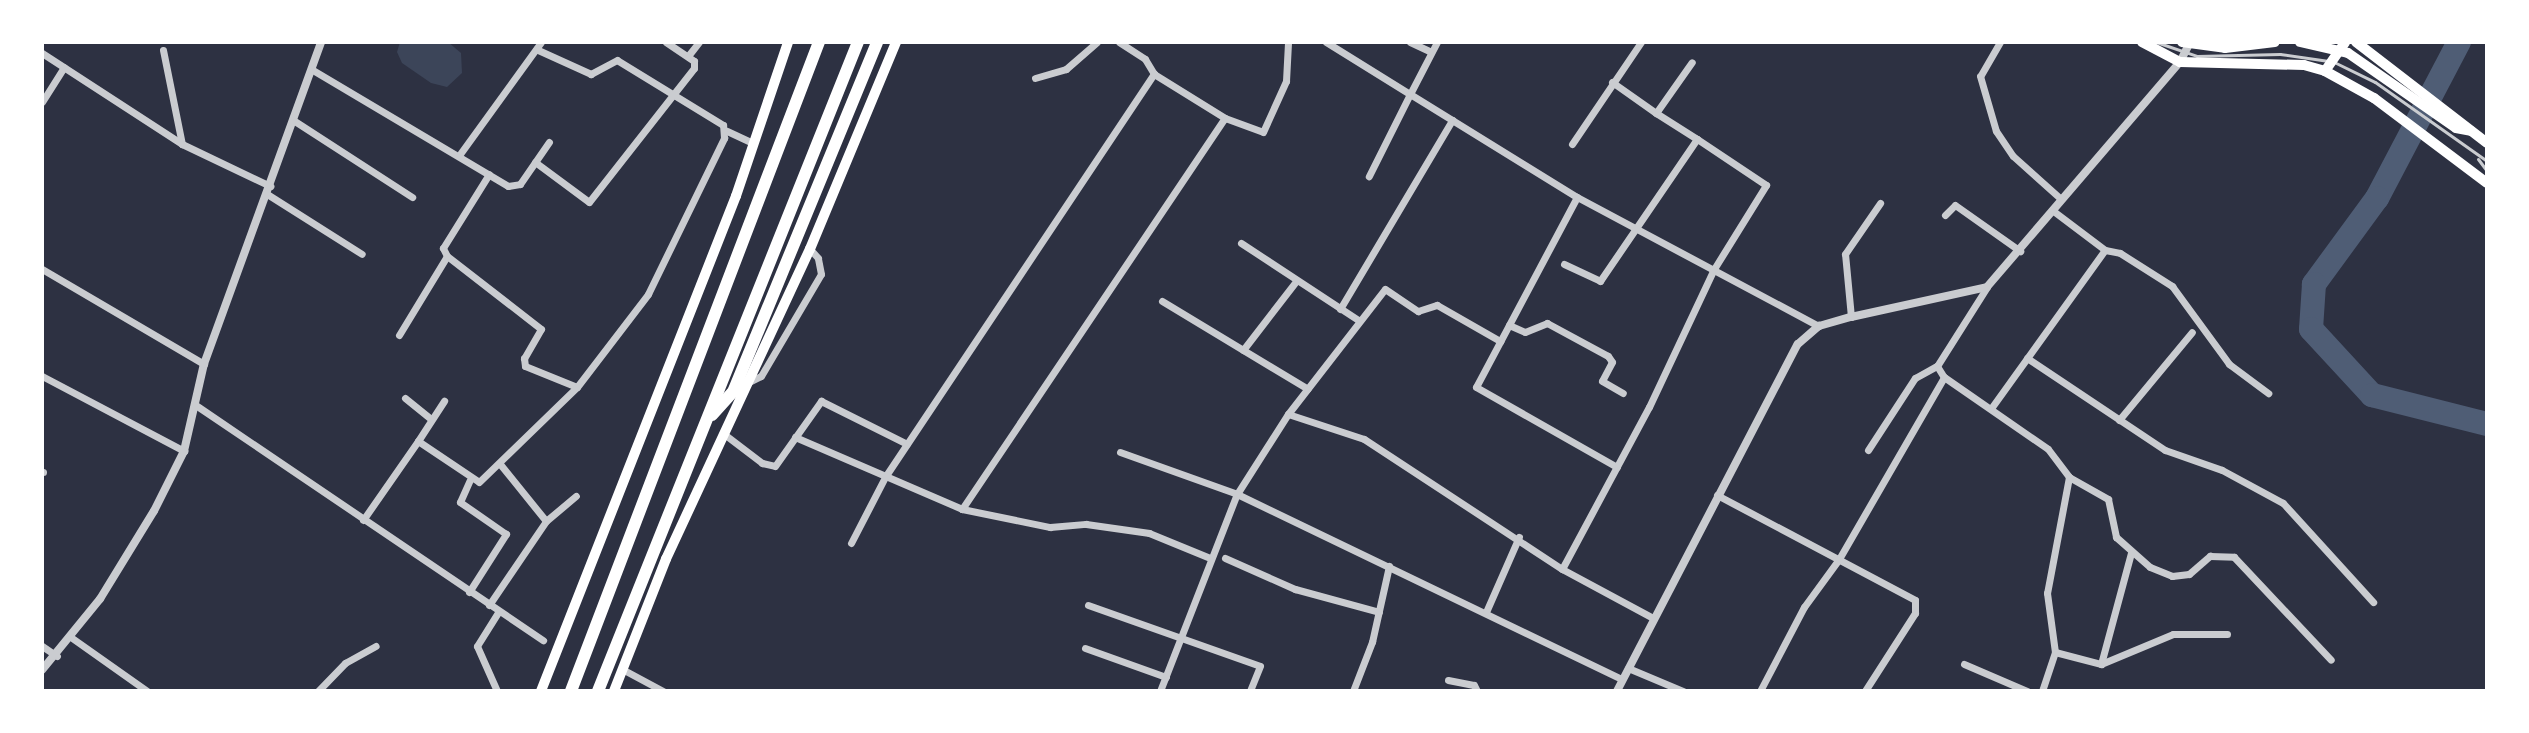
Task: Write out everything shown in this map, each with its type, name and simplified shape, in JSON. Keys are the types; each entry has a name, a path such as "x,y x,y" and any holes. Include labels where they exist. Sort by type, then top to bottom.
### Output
{"highway":[{"path":"571,691 819,42"},
{"path":"598,691 858,42"},
{"path":"705,424 733,392 877,42"}],"main road":[{"path":"541,691 753,143 788,42"},
{"path":"614,691 666,559 810,249 896,42"},
{"path":"2142,42 2180,62 2304,65 2325,71 2376,95 2426,131 2487,183"},
{"path":"2187,43 2225,48 2275,42"},
{"path":"2300,42 2342,46 2435,115 2471,131"},
{"path":"2356,42 2443,104 2487,143"},
{"path":"2325,71 2342,46"}],"street":[{"path":"42,670 72,638 138,539 184,451 197,406 204,364 321,42"},
{"path":"535,162 589,202 694,68 688,56 666,42"},
{"path":"688,56 699,42"},
{"path":"1035,78 1066,69 1097,42"},
{"path":"1119,42 1145,59 1154,74 1255,133 1267,128 1286,81 1288,42"},
{"path":"1326,42 1577,197 1819,326"},
{"path":"1410,42 1431,52"},
{"path":"1369,176 1437,42"},
{"path":"1572,144 1641,42"},
{"path":"2000,42 1980,76 1996,131 2013,156 2061,199"},
{"path":"1868,450 1915,378 1937,366 1987,287 2180,62 2187,43"},
{"path":"460,154 503,87 539,46 591,74 617,60 727,131 753,143"},
{"path":"163,50 182,144"},
{"path":"42,53 182,144 268,190 362,254"},
{"path":"1656,113 1692,62"},
{"path":"42,102 64,67"},
{"path":"311,69 516,188 549,142"},
{"path":"851,543 885,477 1154,74"},
{"path":"1562,569 1617,467 1714,269 1766,185 1612,82"},
{"path":"962,509 1225,118"},
{"path":"293,120 412,197"},
{"path":"1340,309 1452,120"},
{"path":"418,441 470,480 479,482 577,387 648,294 727,131"},
{"path":"1564,264 1599,282 1697,139"},
{"path":"489,174 443,248 447,256 541,329 524,358 525,366 577,387"},
{"path":"1577,197 1476,387 1617,467"},
{"path":"1851,317 1845,254 1880,203"},
{"path":"1945,215 1955,205 2020,251"},
{"path":"2052,210 2105,250 2172,286 2229,364 2268,393"},
{"path":"1241,243 1358,320"},
{"path":"749,382 761,376 821,274 818,258 810,249"},
{"path":"1992,407 2105,250"},
{"path":"399,335 447,256"},
{"path":"42,269 204,364"},
{"path":"1243,350 1297,280"},
{"path":"1160,691 1237,494 1288,414 1358,320 1387,287 1418,311 1437,305 1500,341"},
{"path":"1617,691 1651,617 1798,344 1819,326 1987,287"},
{"path":"1162,301 1308,389"},
{"path":"1509,325 1525,332 1547,323 1608,356 1612,362 1602,381 1623,393"},
{"path":"2119,420 2192,332"},
{"path":"2027,358 2165,450 2222,470 2283,503 2373,602"},
{"path":"1937,366 1944,377 1992,407 2048,449 2069,477 2108,499 2116,537 2131,553 2172,576 2189,574 2210,556 2234,557 2331,660"},
{"path":"42,376 184,451"},
{"path":"1760,691 1804,607 1839,559 1944,377"},
{"path":"405,398 431,419"},
{"path":"363,520 444,401"},
{"path":"724,434 771,467 821,401 907,444"},
{"path":"197,406 543,640"},
{"path":"1288,414 1364,439 1519,537 1562,569 1651,617"},
{"path":"795,437 962,509 1057,527 1094,526 1149,533 1210,558"},
{"path":"1120,452 1237,494 1622,679"},
{"path":"500,464 546,521"},
{"path":"2042,691 2055,652 2047,593 2069,477"},
{"path":"469,592 506,534 460,502 470,480"},
{"path":"1717,495 1917,603 1865,691"},
{"path":"489,605 546,521 576,496"},
{"path":"1486,612 1519,537"},
{"path":"2101,664 2131,553"},
{"path":"1225,558 1295,589 1379,612"},
{"path":"1353,691 1379,612 1389,566"},
{"path":"1088,605 1260,666 1250,691"},
{"path":"497,691 477,646 498,612"},
{"path":"2055,652 2101,664 2173,634 2227,634"},
{"path":"72,638 147,691"},
{"path":"42,646 57,656"},
{"path":"318,691 345,663 376,646"},
{"path":"1085,648 1166,677"},
{"path":"1964,664 2027,691"},
{"path":"1628,668 1683,691"},
{"path":"622,669 663,691"},
{"path":"1448,680 1474,685 1477,691"},
{"path":"642,691 649,681"}],"lane":[{"path":"2156,42 2197,56 2280,54 2336,62 2375,82 2475,156 2487,161"},
{"path":"2475,156 2487,171"}],"shaded area":[{"path":"400,42 448,42 461,53 462,73 447,87 431,83 402,63 397,52"}],"waterway":[{"path":"2459,42 2377,198 2314,284 2311,329 2372,395 2487,424"}]}
